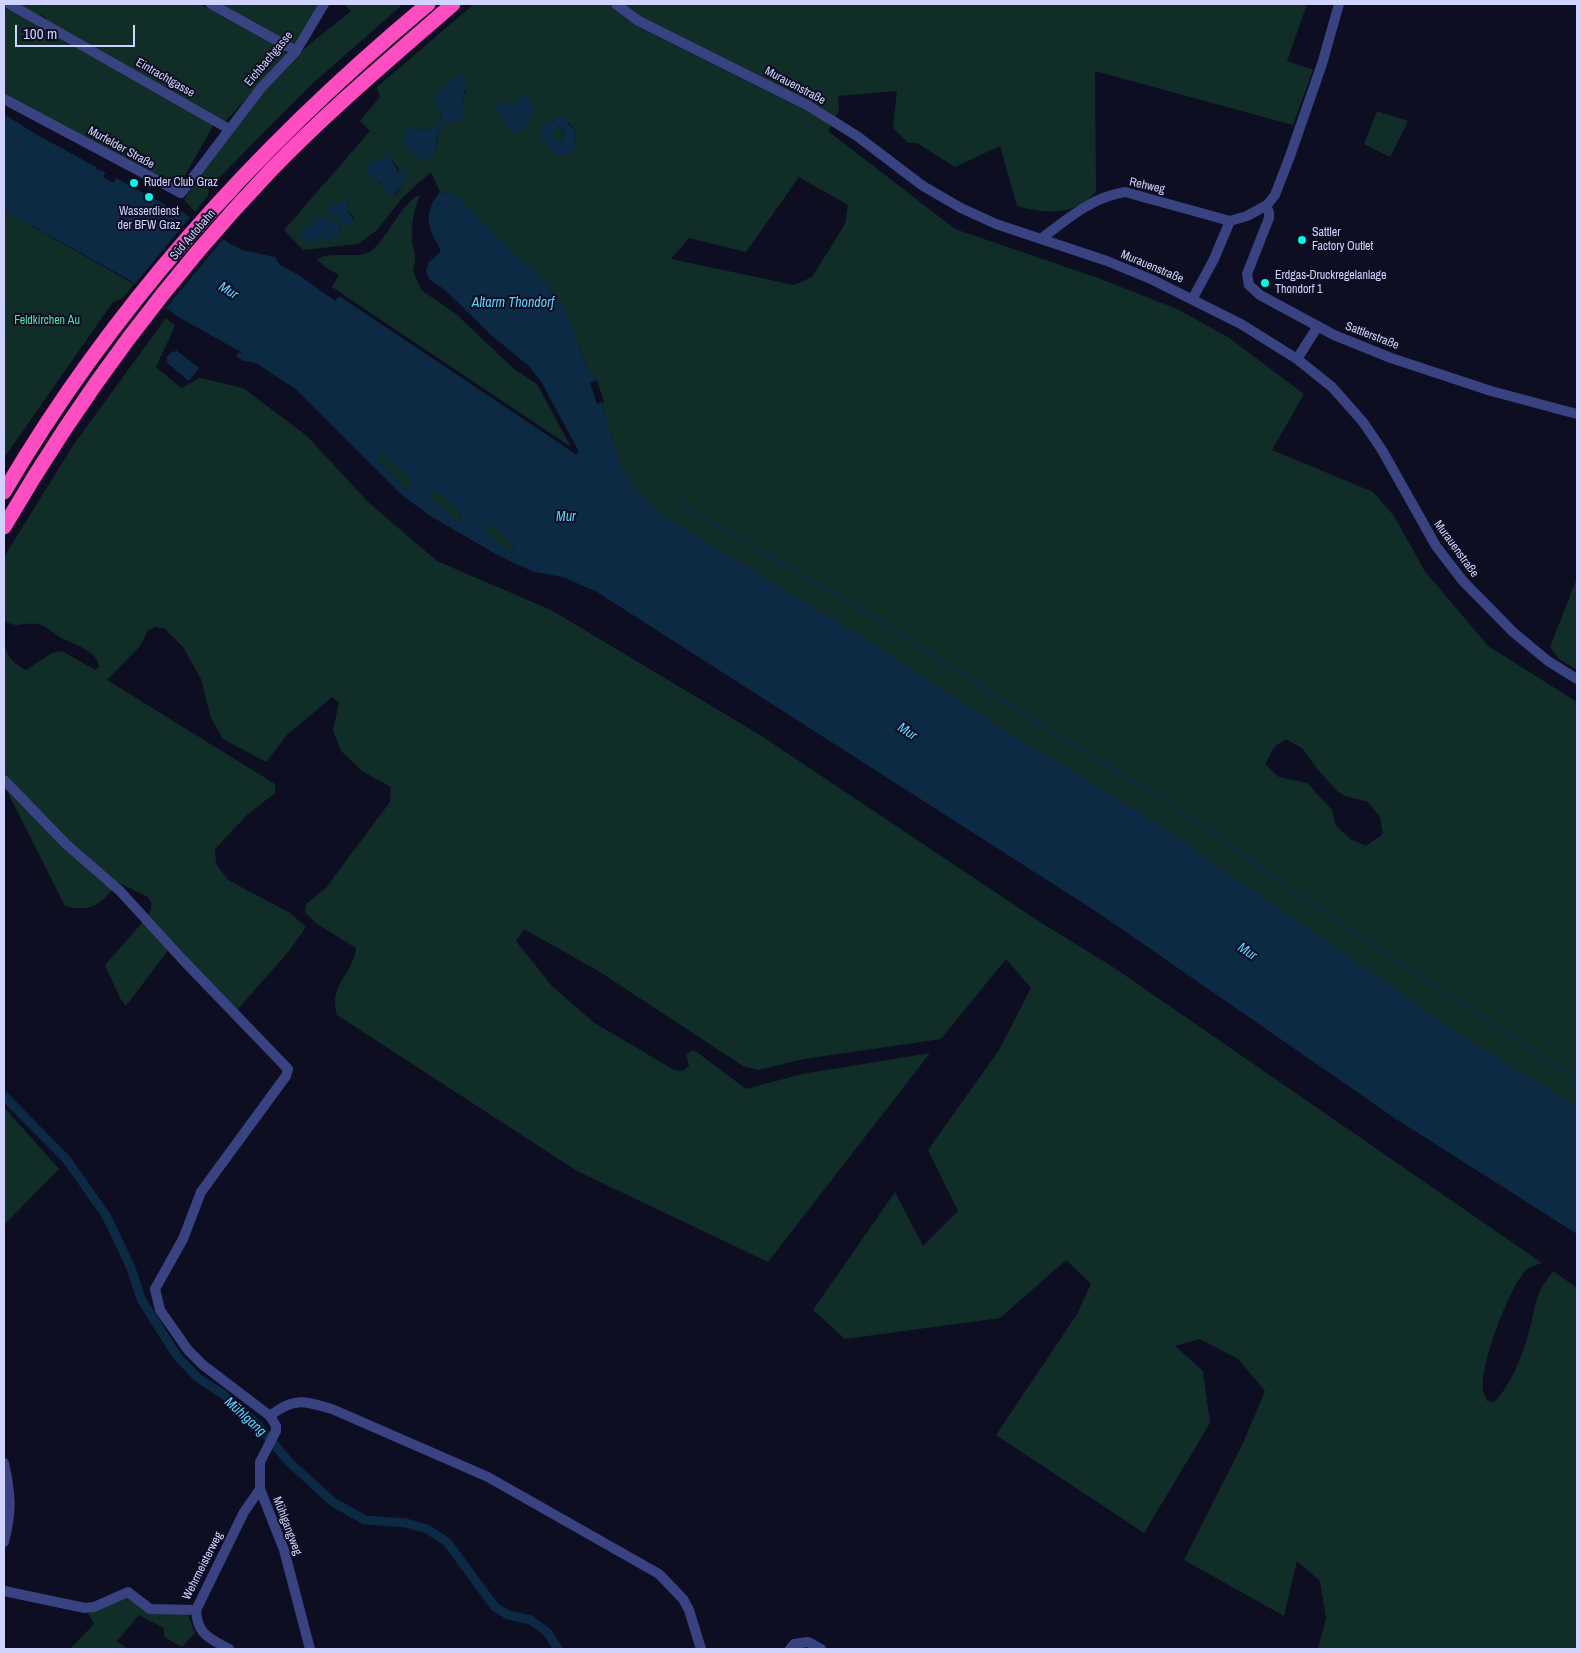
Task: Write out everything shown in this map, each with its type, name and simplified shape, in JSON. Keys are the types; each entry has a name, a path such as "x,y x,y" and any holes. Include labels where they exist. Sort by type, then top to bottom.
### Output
{"highway":[{"name":"Süd Autobahn","path":"4,492 67,392 136,299 207,214 304,115 428,4"},
{"name":"Süd Autobahn","path":"4,527 81,404 150,309 222,224 317,125 453,4"}],"street":[{"name":"Eintrachtgasse","path":"9,4 229,129"},
{"path":"211,4 296,51"},
{"name":"Eichbachgasse","path":"229,129 261,88 296,51 324,4"},
{"name":"Murauenstraße","path":"616,4 637,20 807,105 857,136 923,186 961,208 996,224 1107,262 1193,298 1297,358 1332,387 1363,422 1382,450 1436,546 1462,580 1513,632 1548,661 1577,679"},
{"name":"Sattlerstraße","path":"1339,4 1322,64 1290,156 1275,195 1266,205 1269,215 1247,270 1248,282 1260,296 1318,326 1391,358 1491,391 1577,414"},
{"name":"Murfelder Straße","path":"4,99 178,193 183,193 229,129"},
{"name":"Rehweg","path":"1041,239 1084,207 1101,198 1125,192 1230,221"},
{"path":"1193,298 1214,259 1230,221 1252,214 1266,205"},
{"path":"1297,358 1318,326"},
{"path":"4,780 66,844 120,891 183,960 288,1069 286,1076 201,1192 183,1239 155,1289 160,1310 188,1350 203,1366 270,1416 282,1405 292,1402 310,1402 337,1410 488,1477 659,1574 683,1599 694,1622 700,1649"},
{"name":"Mühlgangweg","path":"270,1416 276,1426 274,1436 260,1462 260,1489 284,1550 310,1649"},
{"path":"4,1463 10,1490 11,1510 4,1542"},
{"name":"Wehrmeisterweg","path":"4,1591 85,1608 94,1607 128,1592 150,1609 196,1610 244,1512 260,1489"},
{"path":"196,1610 197,1622 202,1632 228,1649"},
{"path":"790,1649 794,1644 808,1642 821,1649"}],"green space":[{"path":"13,4 200,4 285,50 286,55 225,122 47,22 46,18 41,15 37,16"},
{"path":"217,4 318,4 293,46"},
{"path":"344,4 403,4 311,85 209,188 208,196 195,212 184,200 209,161 252,104 284,69 306,47 351,11"},
{"path":"474,4 1307,4 1287,61 1313,70 1293,125 1095,71 1096,191 1089,199 1070,209 1038,211 1017,206 1000,146 955,167 917,143 908,143 893,128 897,91 838,96 839,111 828,131 955,229 1098,278 1177,309 1228,337 1304,394 1272,450 1373,492 1394,516 1424,570 1488,646 1577,702 1577,1107 1464,1037 1153,821 1006,731 860,636 666,518 634,489 621,467 605,416 599,388 586,365 563,306 540,276 521,261 458,197 440,192 431,172 403,197 377,230 358,244 303,250 284,230 370,131 360,121 380,97 377,87","holes":["466,90 463,98 465,117 456,123 445,123 439,131 437,146 411,127 424,130 437,127 441,117 440,108","523,94 527,95 510,131 494,102 516,104","566,120 575,129 576,146 542,137","388,155 398,168 404,183 395,195 368,175 371,162 381,160","799,177 848,205 845,224 812,277 794,285 671,259 689,238 746,252","349,200 347,209 355,219 343,219 331,205","321,217 337,222 341,227 338,238 319,234 317,242 313,224","1286,739 1303,749 1318,770 1337,791 1345,796 1368,802 1380,817 1383,834 1366,846 1350,839 1336,826 1332,810 1307,783 1279,777 1265,764 1275,746"]},
{"path":"4,7 214,124 179,186 4,94"},
{"path":"1377,111 1408,121 1390,157 1364,144"},
{"path":"556,128 560,128 564,134 560,140 556,140 552,136 552,132"},
{"path":"420,195 413,217 412,233 415,256 413,270 421,290 456,314 514,369 537,384 571,447 332,287 339,275 325,267 317,259 330,255 366,254 371,251 383,238 407,204"},
{"name":"Feldkirchen Au","path":"4,210 134,284 122,299 113,302 4,458"},
{"path":"166,318 175,326 156,367 181,388 200,378 243,388 307,436 369,503 437,561 551,610 760,735 1040,922 1113,967 1542,1263 1525,1271 1503,1311 1490,1347 1483,1379 1483,1390 1487,1401 1494,1402 1511,1378 1520,1360 1538,1296 1553,1271 1577,1288 1577,1649 1318,1649 1326,1618 1320,1581 1297,1561 1284,1616 1184,1560 1243,1443 1265,1391 1238,1359 1200,1339 1175,1346 1203,1371 1210,1423 1144,1533 996,1435 1077,1314 1091,1284 1066,1260 1000,1318 845,1339 813,1310 895,1192 923,1246 958,1211 928,1150 999,1050 1031,988 1006,959 941,1039 804,1059 758,1070 743,1066 600,972 524,929 516,941 552,986 593,1022 674,1070 682,1071 689,1066 686,1054 694,1050 746,1089 802,1074 930,1053 768,1262 577,1171 337,1015 335,1004 338,987 350,966 356,948 317,924 305,912 306,904 325,889 390,802 391,787 362,771 341,751 333,730 339,703 332,697 287,735 266,762 223,739 211,718 201,679 183,647 165,629 156,627 148,630 140,646 107,680 275,784 275,793 247,815 215,849 216,864 228,880 290,913 306,927 289,951 237,1010 172,945 126,1006 120,998 105,965 149,915 152,904 148,897 119,883 96,905 83,908 65,906 4,785 4,642 11,659 26,670 52,653 62,651 95,670 99,667 94,656 89,652 61,638 44,626 37,624 14,625 4,621 4,557 74,444"},
{"path":"379,453 383,453 412,481 410,487 405,489 379,462 377,456"},
{"path":"439,491 462,515 460,520 456,521 432,499 432,492"},
{"path":"491,523 512,545 514,552 510,553 485,531 485,527"},
{"path":"1577,578 1577,670 1559,659 1550,647"},
{"path":"4,1107 59,1169 4,1225"},
{"path":"126,1596 144,1609 187,1612 195,1633 182,1647 164,1637 164,1628 139,1615 117,1641 128,1649 70,1649 94,1624 88,1613"}],"water":[{"path":"461,76 467,79 463,98 465,117 456,123 445,123 439,131 434,155 424,160 417,158 404,145 404,133 411,127 424,130 437,127 441,117 440,108 435,106 434,98 453,77"},
{"path":"523,94 527,94 531,99 533,112 524,129 512,133 493,104 496,102 516,104"},
{"name":"Mur","path":"4,114 32,132 171,208 173,206 242,250 275,257 280,265 300,276 335,301 339,296 577,455 578,450 542,383 529,366 491,335 444,289 429,279 426,272 428,263 441,251 430,228 430,208 440,192 458,197 521,261 540,276 563,306 586,365 599,388 605,416 621,467 634,489 666,518 860,636 1006,731 1153,821 1464,1037 1577,1107 1577,1234 1396,1119 1100,914 597,592 563,577 534,572 499,556 429,515 403,496 297,390 256,363 243,361 236,356 238,353 243,353 178,317 131,281 4,210","holes":["379,453 383,453 412,481 410,487 405,489 379,462 377,456","439,491 462,515 460,520 456,521 432,499 433,492","491,524 512,545 514,552 510,553 485,531 485,527"]},
{"path":"558,116 566,118 569,125 575,129 576,146 572,153 561,156 552,152 542,137 542,127","holes":["559,127 564,131 564,136 561,140 556,140 551,133"]},
{"path":"388,154 398,171 406,173 404,183 392,197 386,194 381,183 378,183 368,175 366,168 371,162 381,160"},
{"path":"349,200 347,209 355,222 345,225 342,223 342,217 325,213 331,205"},
{"path":"321,217 337,222 341,227 338,238 336,239 332,236 331,240 325,242 320,234 318,242 304,242 300,233"},
{"path":"176,350 199,368 189,381 166,362 168,360 166,358 172,351 174,353"}],"pier":[{"path":"97,165 117,176 114,183 103,177 106,172 96,169"},
{"path":"192,215 225,237 165,309 133,286"},
{"path":"597,380 604,402 597,404 590,383"}],"waterway":[{"path":"681,504 885,624 1044,727 1170,803 1328,915 1577,1080"},
{"name":"Mühlgang","path":"4,1096 67,1160 107,1217 131,1268 141,1299 177,1356 198,1378 223,1394 257,1424 289,1462 333,1502 365,1520 406,1523 427,1529 447,1542 495,1607 508,1615 531,1620 547,1632 558,1649"}],"place":[{"name":"Ruder Club Graz","path":"134,183"},
{"name":"Wasserdienst der BFW Graz","path":"149,197"},
{"name":"Sattler Factory Outlet","path":"1302,240"},
{"name":"Erdgas-Druckregelanlage Thondorf 1","path":"1265,283"}],"water label":[{"name":"Altarm Thondorf","path":"513,303"}]}
